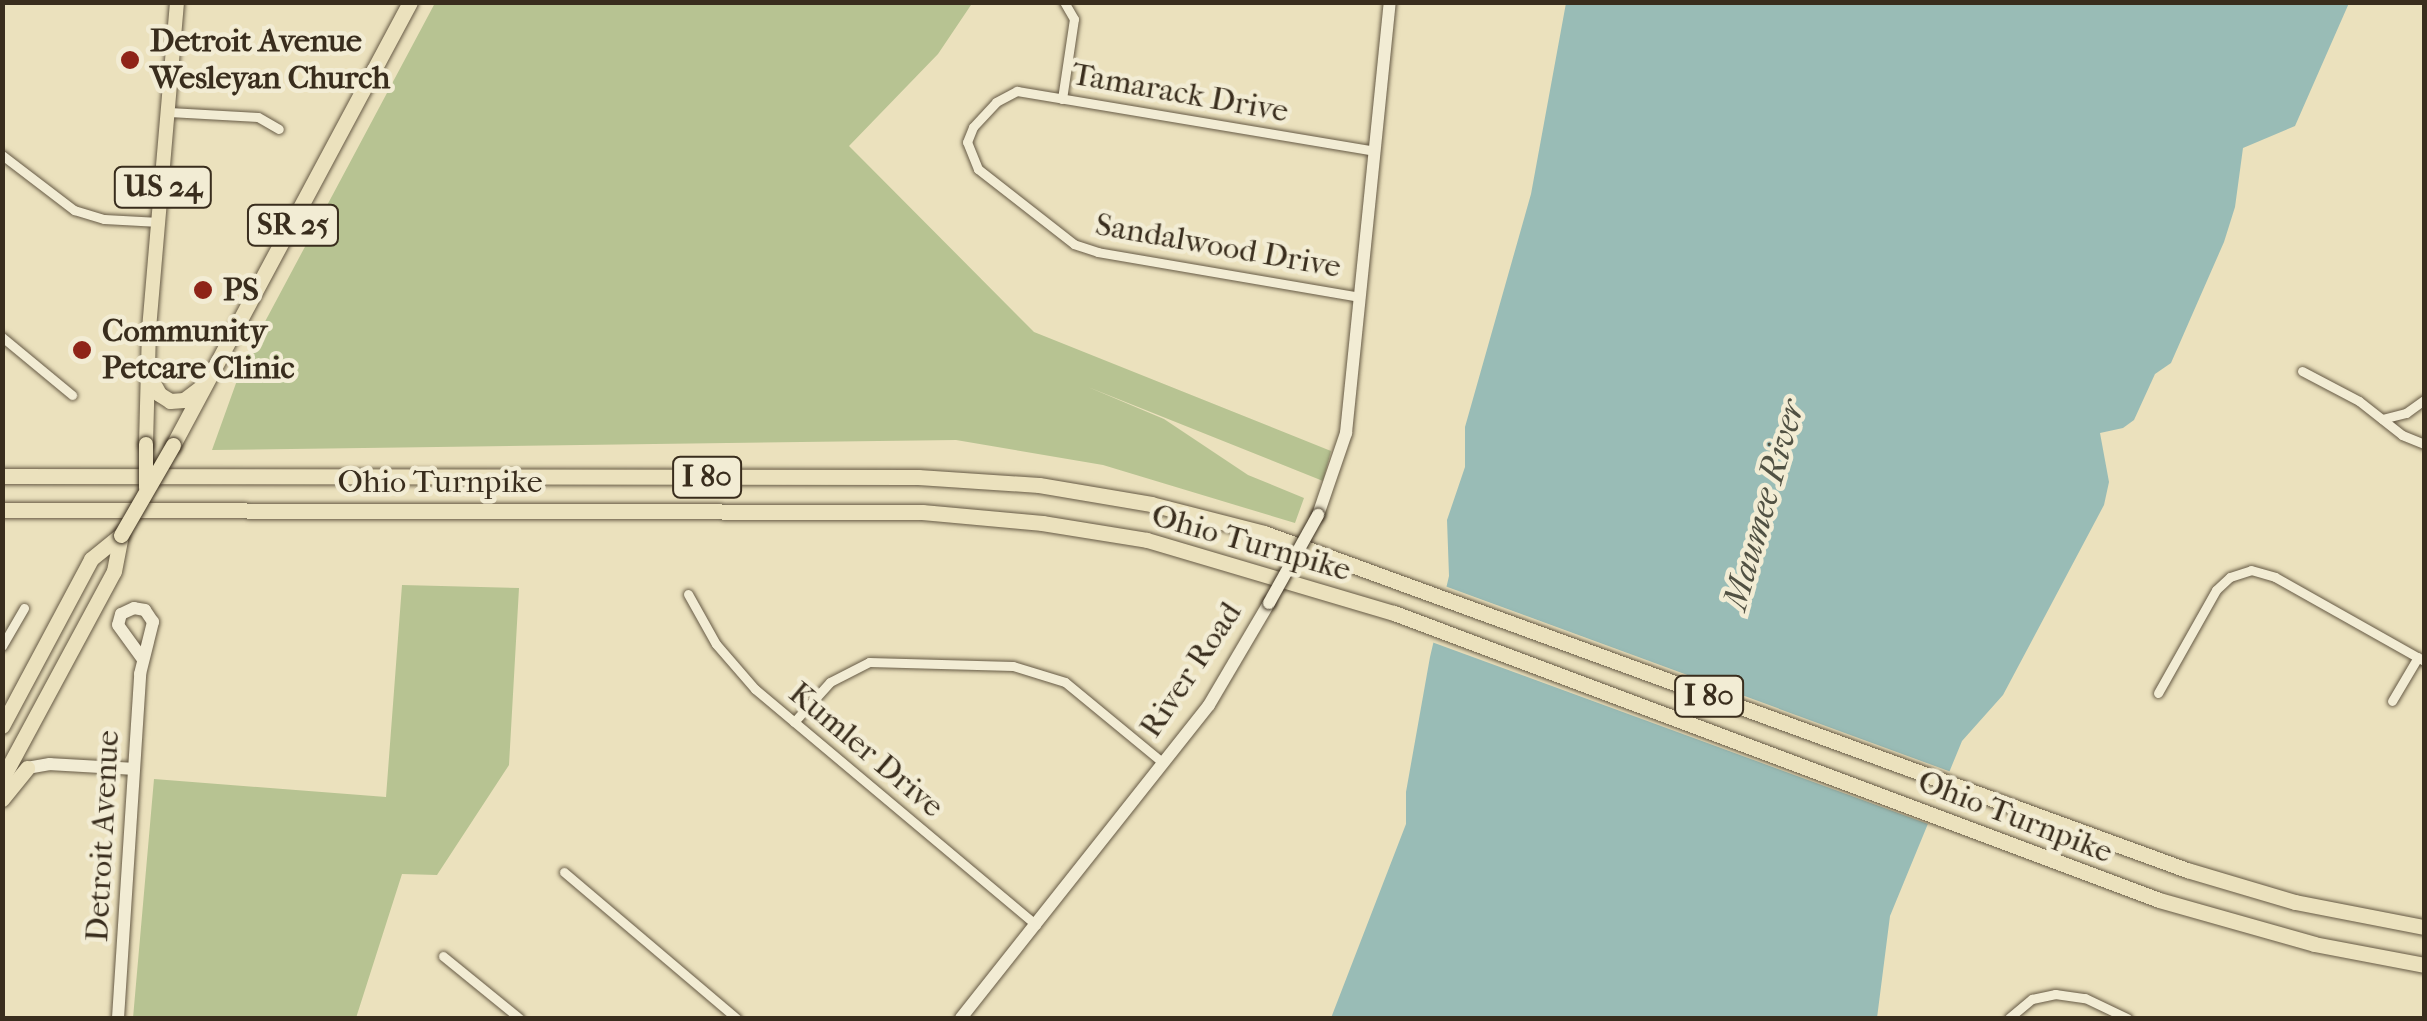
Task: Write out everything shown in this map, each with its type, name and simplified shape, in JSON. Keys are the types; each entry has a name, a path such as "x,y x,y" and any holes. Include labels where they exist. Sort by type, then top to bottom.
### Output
{"highway":[{"name":"SR 25","path":"146,488 208,381 410,2"},
{"path":"147,372 158,394 170,401 184,400 208,381"},
{"name":"Ohio Turnpike","path":"2,476 918,477 1039,485 1151,504 1264,533 2244,888 2424,927"},
{"name":"US 24","path":"2,779 114,571 121,535 146,488"},
{"name":"Ohio Turnpike","path":"2,510 922,512 1042,523 1147,540 1394,613 2074,870 2244,926 2424,965"},
{"name":"US 24","path":"2,726 91,559 121,535"},
{"path":"2,798 27,768"}],"main road":[{"name":"US 24","path":"146,488 147,372 177,2"}],"street":[{"path":"1062,99 1074,20 1064,2"},
{"name":"River Road","path":"961,1018 1209,705 1318,515 1346,433 1390,2"},
{"name":"Tamarack Drive","path":"986,113 1006,94 1018,92 1374,151"},
{"path":"169,112 258,116 279,130"},
{"name":"Sandalwood Drive","path":"986,113 967,142 978,169 1074,244 1098,252 1360,297"},
{"path":"2,155 74,210 104,219 160,222"},
{"path":"2,337 72,395"},
{"path":"2302,371 2382,418 2402,435 2424,444"},
{"path":"2382,418 2406,414 2424,400"},
{"path":"2402,435 2406,414"},
{"path":"2158,693 2216,590 2230,577 2251,570 2275,577 2421,659 2392,700"},
{"name":"Kumler Drive","path":"688,594 716,644 755,689 1036,925"},
{"path":"2,646 24,608"},
{"name":"Detroit Avenue","path":"118,1018 142,658"},
{"path":"794,722 830,682 868,662 1013,666 1066,682 1162,762"},
{"path":"23,742 32,757 50,764"},
{"path":"27,768 50,764 134,769"},
{"path":"564,872 736,1018"},
{"path":"444,956 520,1018"},
{"path":"2008,1018 2032,1000 2054,994 2102,1004 2127,1018"}],"green space":[{"path":"973,2 938,54 849,146 1034,332 1331,451 1323,481 1088,387 1164,419 1248,475 1304,498 1295,523 1103,465 956,440 212,450 244,361 435,3"},
{"path":"402,585 519,588 509,765 437,875 402,874 356,1018 133,1018 154,779 386,797"}],"water":[{"name":"Maumee River","path":"1566,3 2349,3 2295,126 2243,148 2235,207 2224,242 2171,363 2155,374 2134,420 2123,428 2100,433 2109,482 2104,505 2003,695 1962,741 1890,916 1877,1018 1331,1018 1406,824 1406,792 1449,576 1447,520 1465,467 1465,427 1531,194"}],"pier":[{"path":"1442,585 1954,773 1931,825 1429,641"}],"place":[{"name":"Detroit Avenue Wesleyan Church","path":"130,60"},
{"name":"PS","path":"203,290"},
{"name":"Community Petcare Clinic","path":"82,350"}]}
